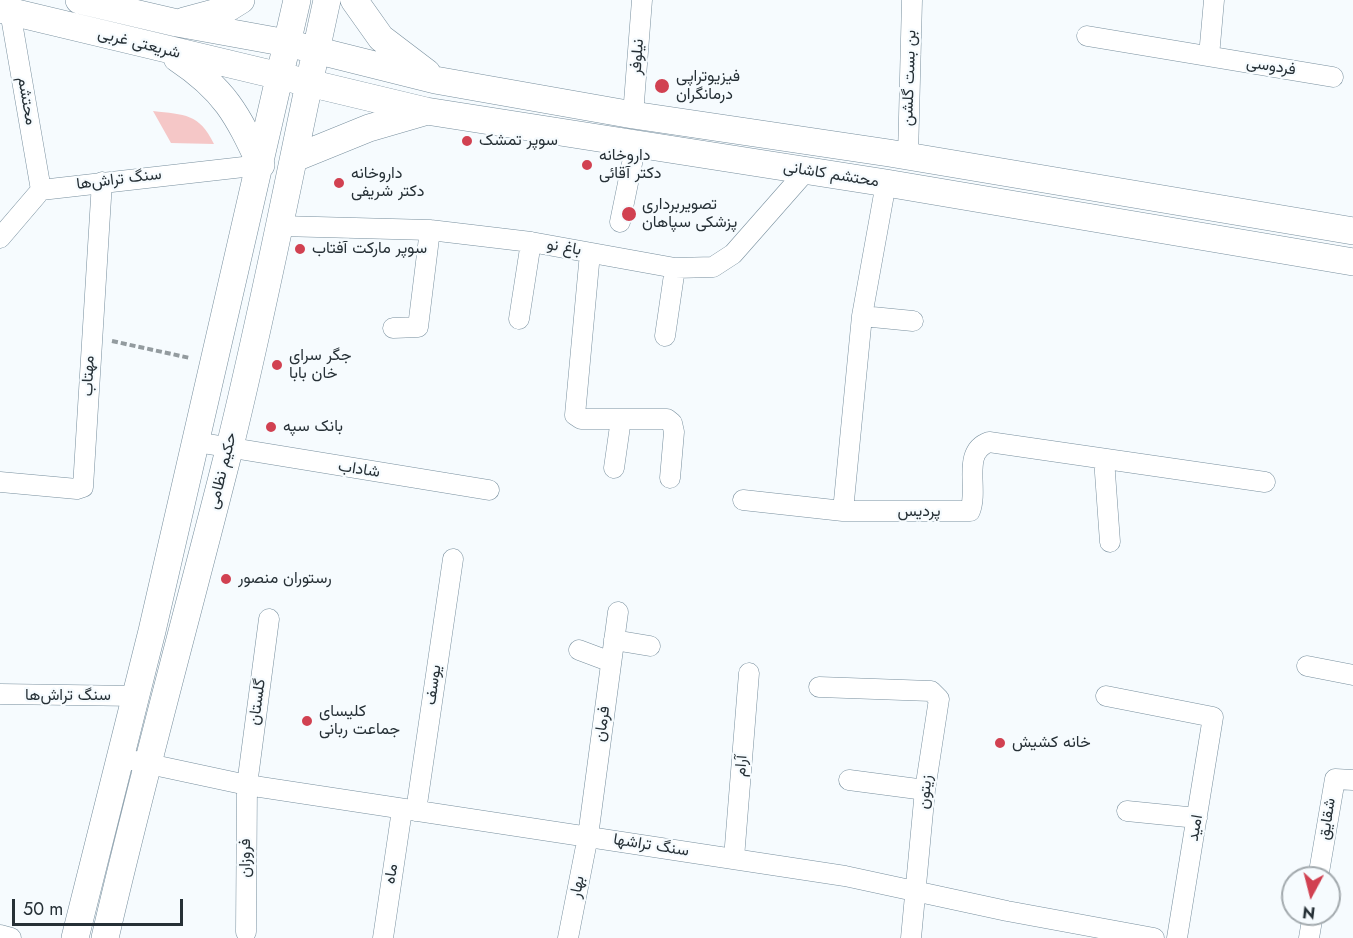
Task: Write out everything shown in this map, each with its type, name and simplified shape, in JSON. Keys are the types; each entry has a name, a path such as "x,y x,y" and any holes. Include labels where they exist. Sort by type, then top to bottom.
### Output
{"main road":[{"name":"شریعتی غربی","path":"80,0 177,23 316,51"},
{"path":"177,23 225,10 241,0"},
{"name":"حکیم نظامی","path":"75,938 118,759 136,696 261,165 297,0"},
{"name":"حکیم نظامی","path":"105,938 146,762 229,450 296,158 327,0"},
{"path":"354,0 381,38 435,80"},
{"name":"شریعتی غربی","path":"5,10 309,84"},
{"path":"166,51 206,77 236,114 261,165"},
{"name":"محتشم کاشانی","path":"316,51 435,80 633,115 908,156 1353,231"},
{"name":"محتشم کاشانی","path":"309,84 426,111 886,183 1353,262"},
{"path":"296,158 369,128 426,111"},
{"path":"701,155 695,151 692,137 701,128 708,127"},
{"path":"988,200 992,171"}],"street":[{"name":"نیلوفر","path":"633,115 642,0"},
{"name":"بن بست گلشن","path":"908,156 912,0"},
{"path":"1209,56 1214,0"},
{"name":"محتشم","path":"5,10 41,190"},
{"name":"فردوسی","path":"1087,36 1333,77"},
{"path":"620,222 636,144"},
{"name":"سنگ تراش‌ها","path":"41,190 261,165"},
{"name":"باغ نو","path":"280,226 430,230 531,242 675,268 713,267 733,254 806,171"},
{"name":"مهتاب","path":"0,482 77,489 83,487 102,182"},
{"path":"743,500 843,512 862,316 886,183"},
{"path":"0,238 41,190"},
{"path":"393,328 418,327 430,230"},
{"path":"519,319 531,242"},
{"path":"590,253 575,415 581,419 667,419 672,423 674,432 670,478"},
{"path":"665,336 675,268"},
{"path":"862,316 913,321"},
{"path":"614,468 621,419"},
{"name":"شاداب","path":"196,442 229,450 489,490"},
{"name":"پردیس","path":"843,512 970,511 974,452 980,445 989,442 1265,482"},
{"path":"1104,459 1110,542"},
{"name":"یوسف","path":"409,811 453,559"},
{"name":"فرمان","path":"588,836 618,612"},
{"name":"گلستان","path":"246,785 269,620"},
{"path":"614,640 650,646"},
{"path":"579,650 611,662"},
{"path":"1307,666 1353,675"},
{"name":"آرام","path":"734,858 748,673"},
{"name":"زیتون","path":"819,687 931,691 939,699 926,790 918,892 911,938"},
{"name":"سنگ تراش‌ها","path":"0,694 136,696"},
{"name":"امید","path":"1106,696 1213,717 1177,938"},
{"name":"سنگ تراشها","path":"118,759 146,762 246,785 844,876 1154,938"},
{"name":"شقایق","path":"1320,866 1335,779 1338,777 1353,780"},
{"path":"849,780 926,790"},
{"name":"فروزان","path":"246,785 246,932"},
{"name":"ماه","path":"383,938 409,811"},
{"path":"1127,811 1197,818"},
{"name":"بهار","path":"568,938 588,836"},
{"path":"0,935 11,938"}],"path":[{"path":"91,337 214,363"}],"shaded area":[{"path":"153,111 190,117 203,126 214,144 171,143"}],"place":[{"name":"فیزیوتراپی درمانگران","path":"662,86"},
{"name":"سوپر تمشک","path":"467,141"},
{"name":"داروخانه دکتر آقائی","path":"587,165"},
{"name":"داروخانه دکتر شریفی","path":"339,183"},
{"name":"تصویربرداری پزشکی سپاهان","path":"629,214"},
{"name":"سوپر مارکت آفتاب","path":"300,249"},
{"name":"جگر سرای خان بابا","path":"277,365"},
{"name":"بانک سپه","path":"271,427"},
{"name":"رستوران منصور","path":"226,579"},
{"name":"کلیسای جماعت ربانی","path":"307,721"},
{"name":"خانه کشیش","path":"1000,743"}]}
